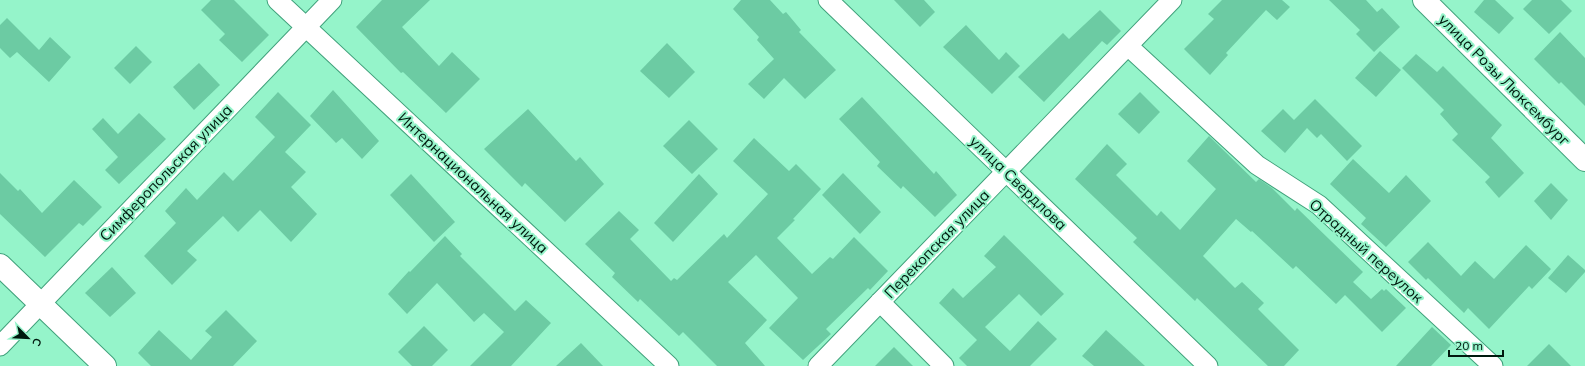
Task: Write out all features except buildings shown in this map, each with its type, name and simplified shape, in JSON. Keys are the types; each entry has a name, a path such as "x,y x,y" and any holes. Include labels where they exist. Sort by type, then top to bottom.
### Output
{"main road":[{"name":"улица Розы Люксембург","path":"1424,0 1585,160"},
{"path":"0,265 105,366"}],"street":[{"name":"Интернациональная улица","path":"277,0 669,366"},
{"name":"Симферопольская улица","path":"0,346 332,0"},
{"name":"улица Свердлова","path":"828,0 1208,366"},
{"name":"Перекопская улица","path":"818,366 1007,173 1172,0"},
{"name":"Отрадный переулок","path":"1128,46 1257,165 1319,205 1492,366"},
{"path":"880,302 944,366"}]}
